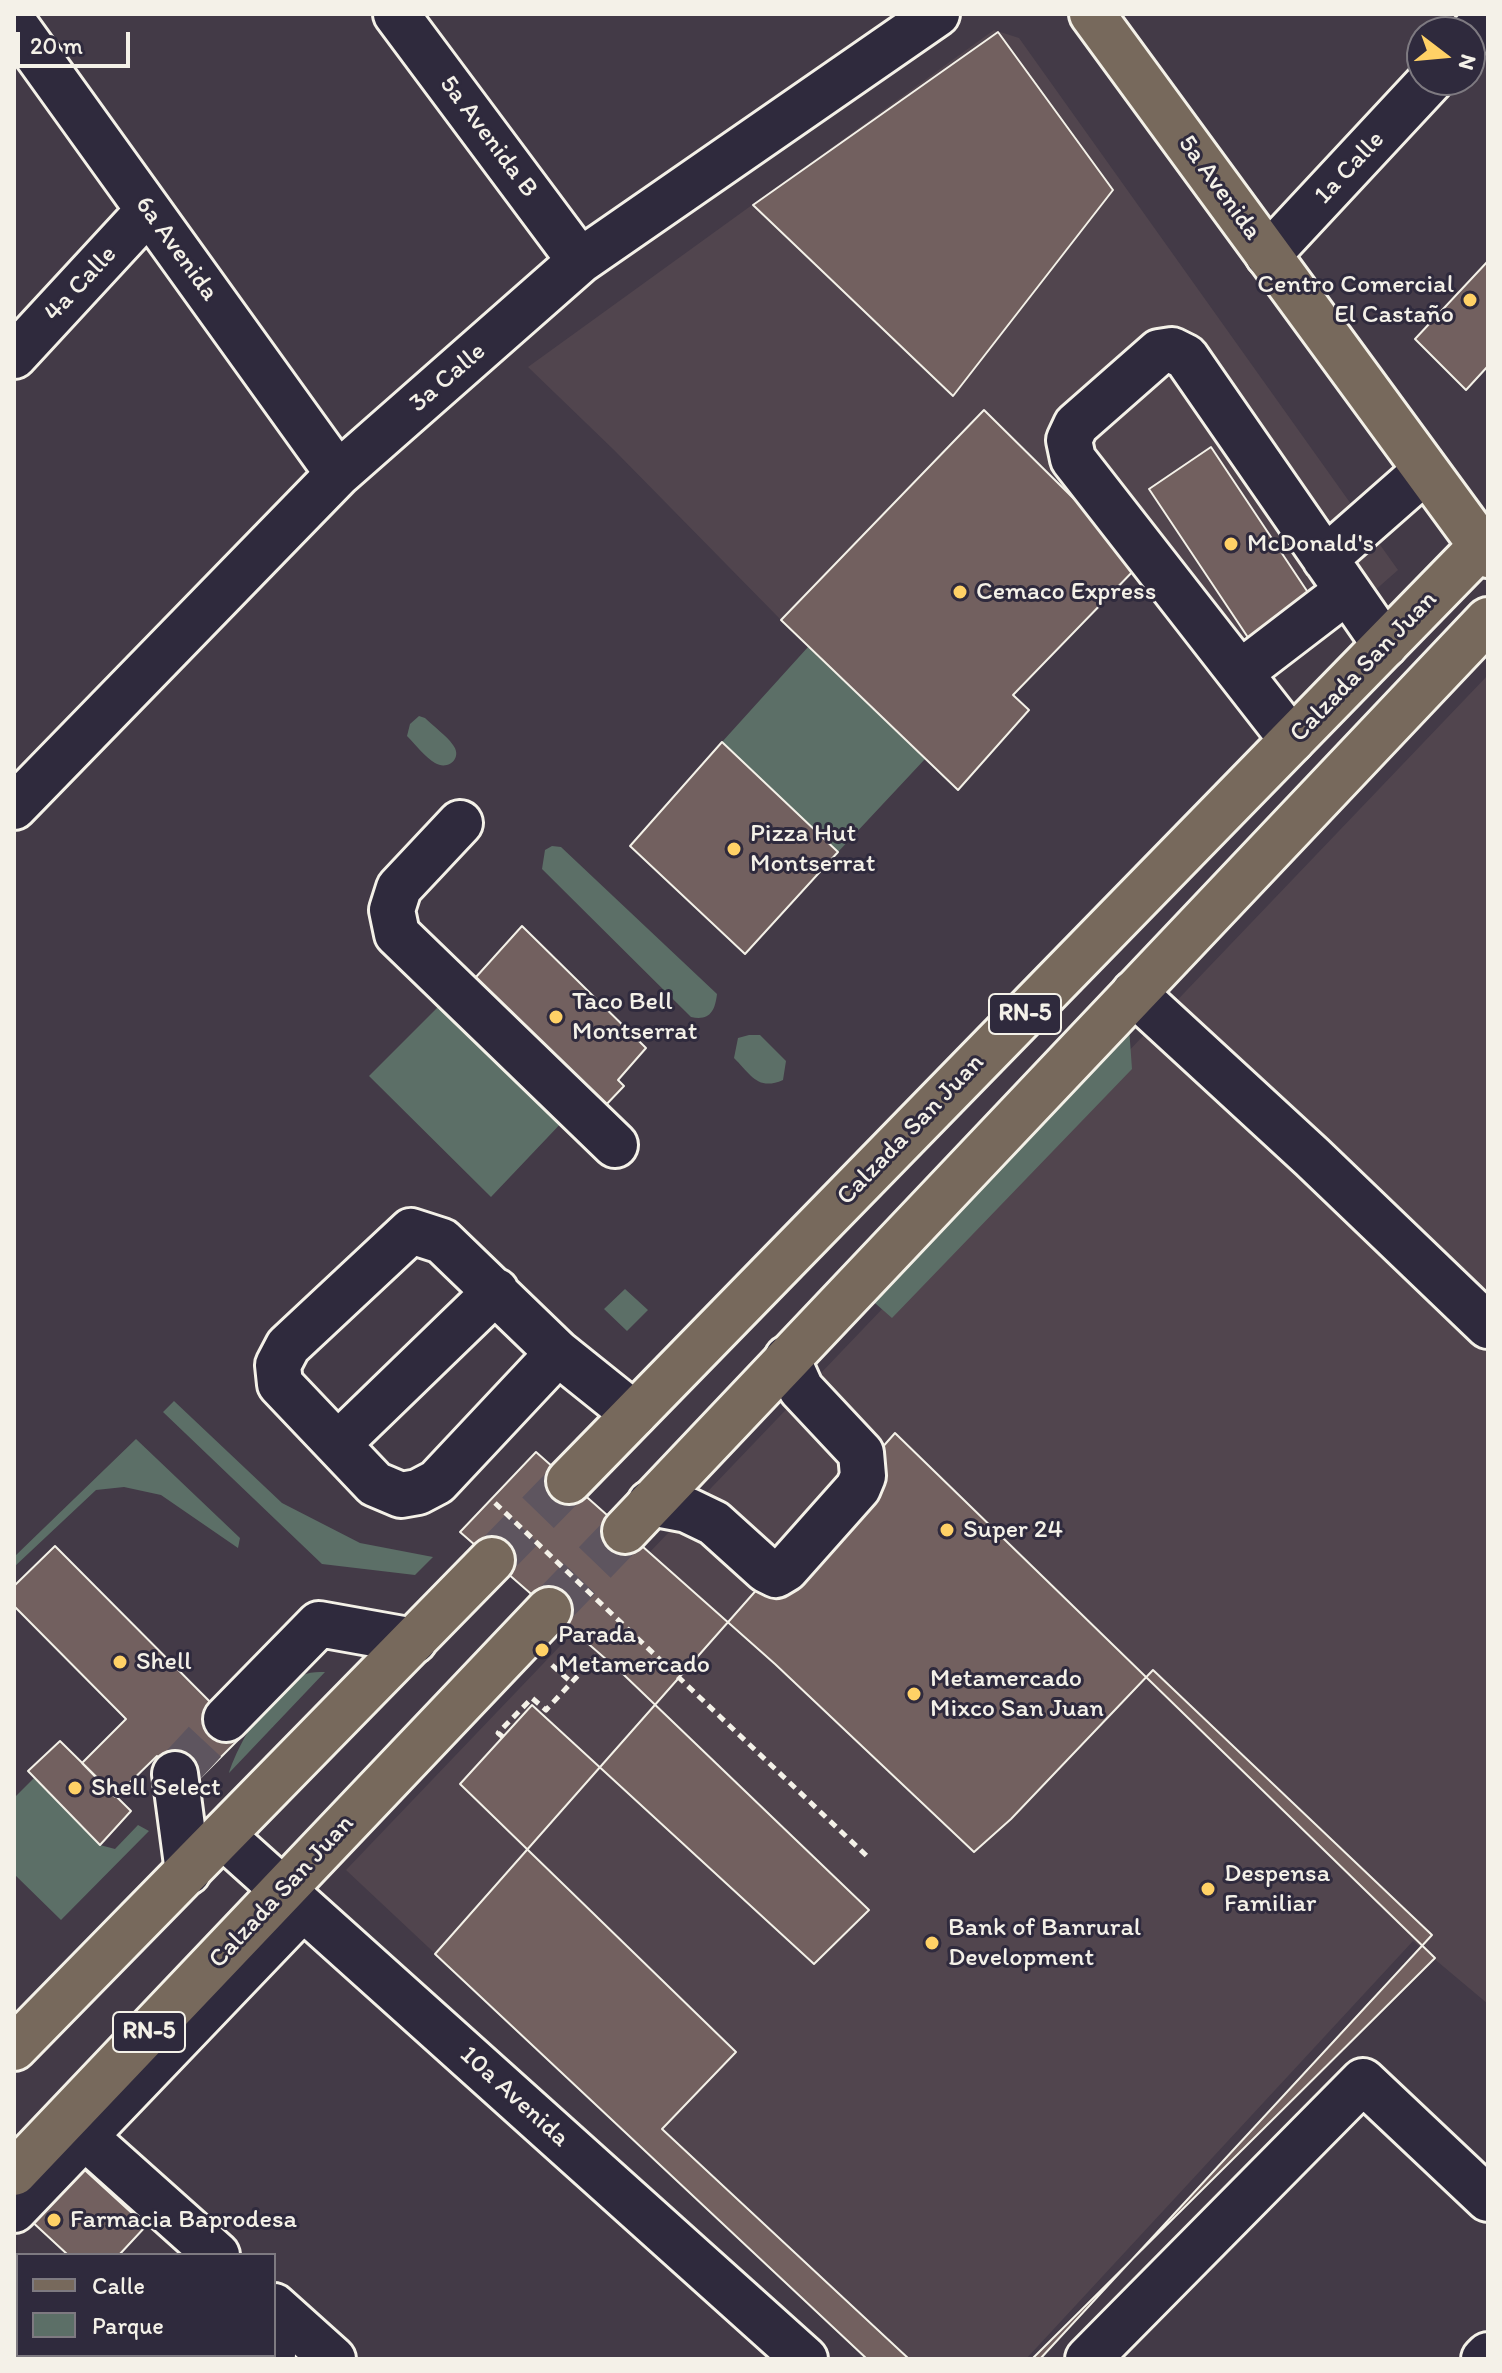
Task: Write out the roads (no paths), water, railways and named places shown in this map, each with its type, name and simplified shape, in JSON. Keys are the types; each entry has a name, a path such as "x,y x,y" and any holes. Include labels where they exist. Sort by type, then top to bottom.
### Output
{"main road":[{"name":"5a Avenida","path":"1092,14 1425,471 1486,547"},
{"name":"Calzada San Juan","path":"569,1481 1385,645 1486,547"},
{"name":"RN-5","path":"637,1517 1488,620"},
{"path":"14,2048 492,1560"},
{"name":"Calzada San Juan","path":"14,2173 294,1899 549,1610"}],"street":[{"name":"5a Avenida B","path":"396,14 580,261"},
{"name":"3a Calle","path":"14,807 338,474 580,261 937,14"},
{"name":"6a Avenida","path":"14,23 338,474"},
{"name":"1a Calle","path":"1268,255 1416,96"},
{"name":"4a Calle","path":"14,356 148,211"},
{"path":"1292,740 1073,459 1069,440 1076,425 1159,352 1172,350 1186,357 1385,645"},
{"path":"1240,673 1336,575 1425,471"},
{"path":"460,823 399,888 392,910 397,934 615,1145"},
{"path":"1134,993 1312,1157 1488,1326"},
{"path":"558,1353 437,1482 418,1492 401,1495 375,1484 280,1384 278,1365 288,1346 411,1231 442,1241 558,1353 634,1414"},
{"path":"338,1444 496,1291"},
{"path":"637,1517 687,1510 714,1523 766,1570 776,1575 786,1569 858,1488 863,1476 861,1453 801,1389 787,1358"},
{"path":"226,1719 319,1624 414,1641"},
{"path":"175,1774 188,1872"},
{"name":"10a Avenida","path":"223,1836 805,2359"},
{"name":"Calzada San Juan","path":"14,2210 85,2137 294,1899"},
{"path":"1088,2359 1363,2081 1488,2199"},
{"path":"85,2137 215,2253"},
{"path":"278,2341 333,2359"}],"tunnel":[{"path":"492,1560 569,1481"},
{"path":"549,1610 625,1531"},
{"path":"175,1774 226,1719"}],"place":[{"name":"Centro Comercial El Castaño","path":"1470,300"},
{"name":"McDonald's","path":"1231,544"},
{"name":"Cemaco Express","path":"960,592"},
{"name":"Pizza Hut Montserrat","path":"734,849"},
{"name":"Taco Bell Montserrat","path":"556,1017"},
{"name":"Super 24","path":"947,1530"},
{"name":"Parada Metamercado","path":"542,1650"},
{"name":"Shell","path":"120,1662"},
{"name":"Metamercado Mixco San Juan","path":"914,1694"},
{"name":"Shell Select","path":"75,1788"},
{"name":"Despensa Familiar","path":"1208,1889"},
{"name":"Bank of Banrural Development","path":"932,1943"},
{"name":"Farmacia Baprodesa","path":"54,2220"}]}
